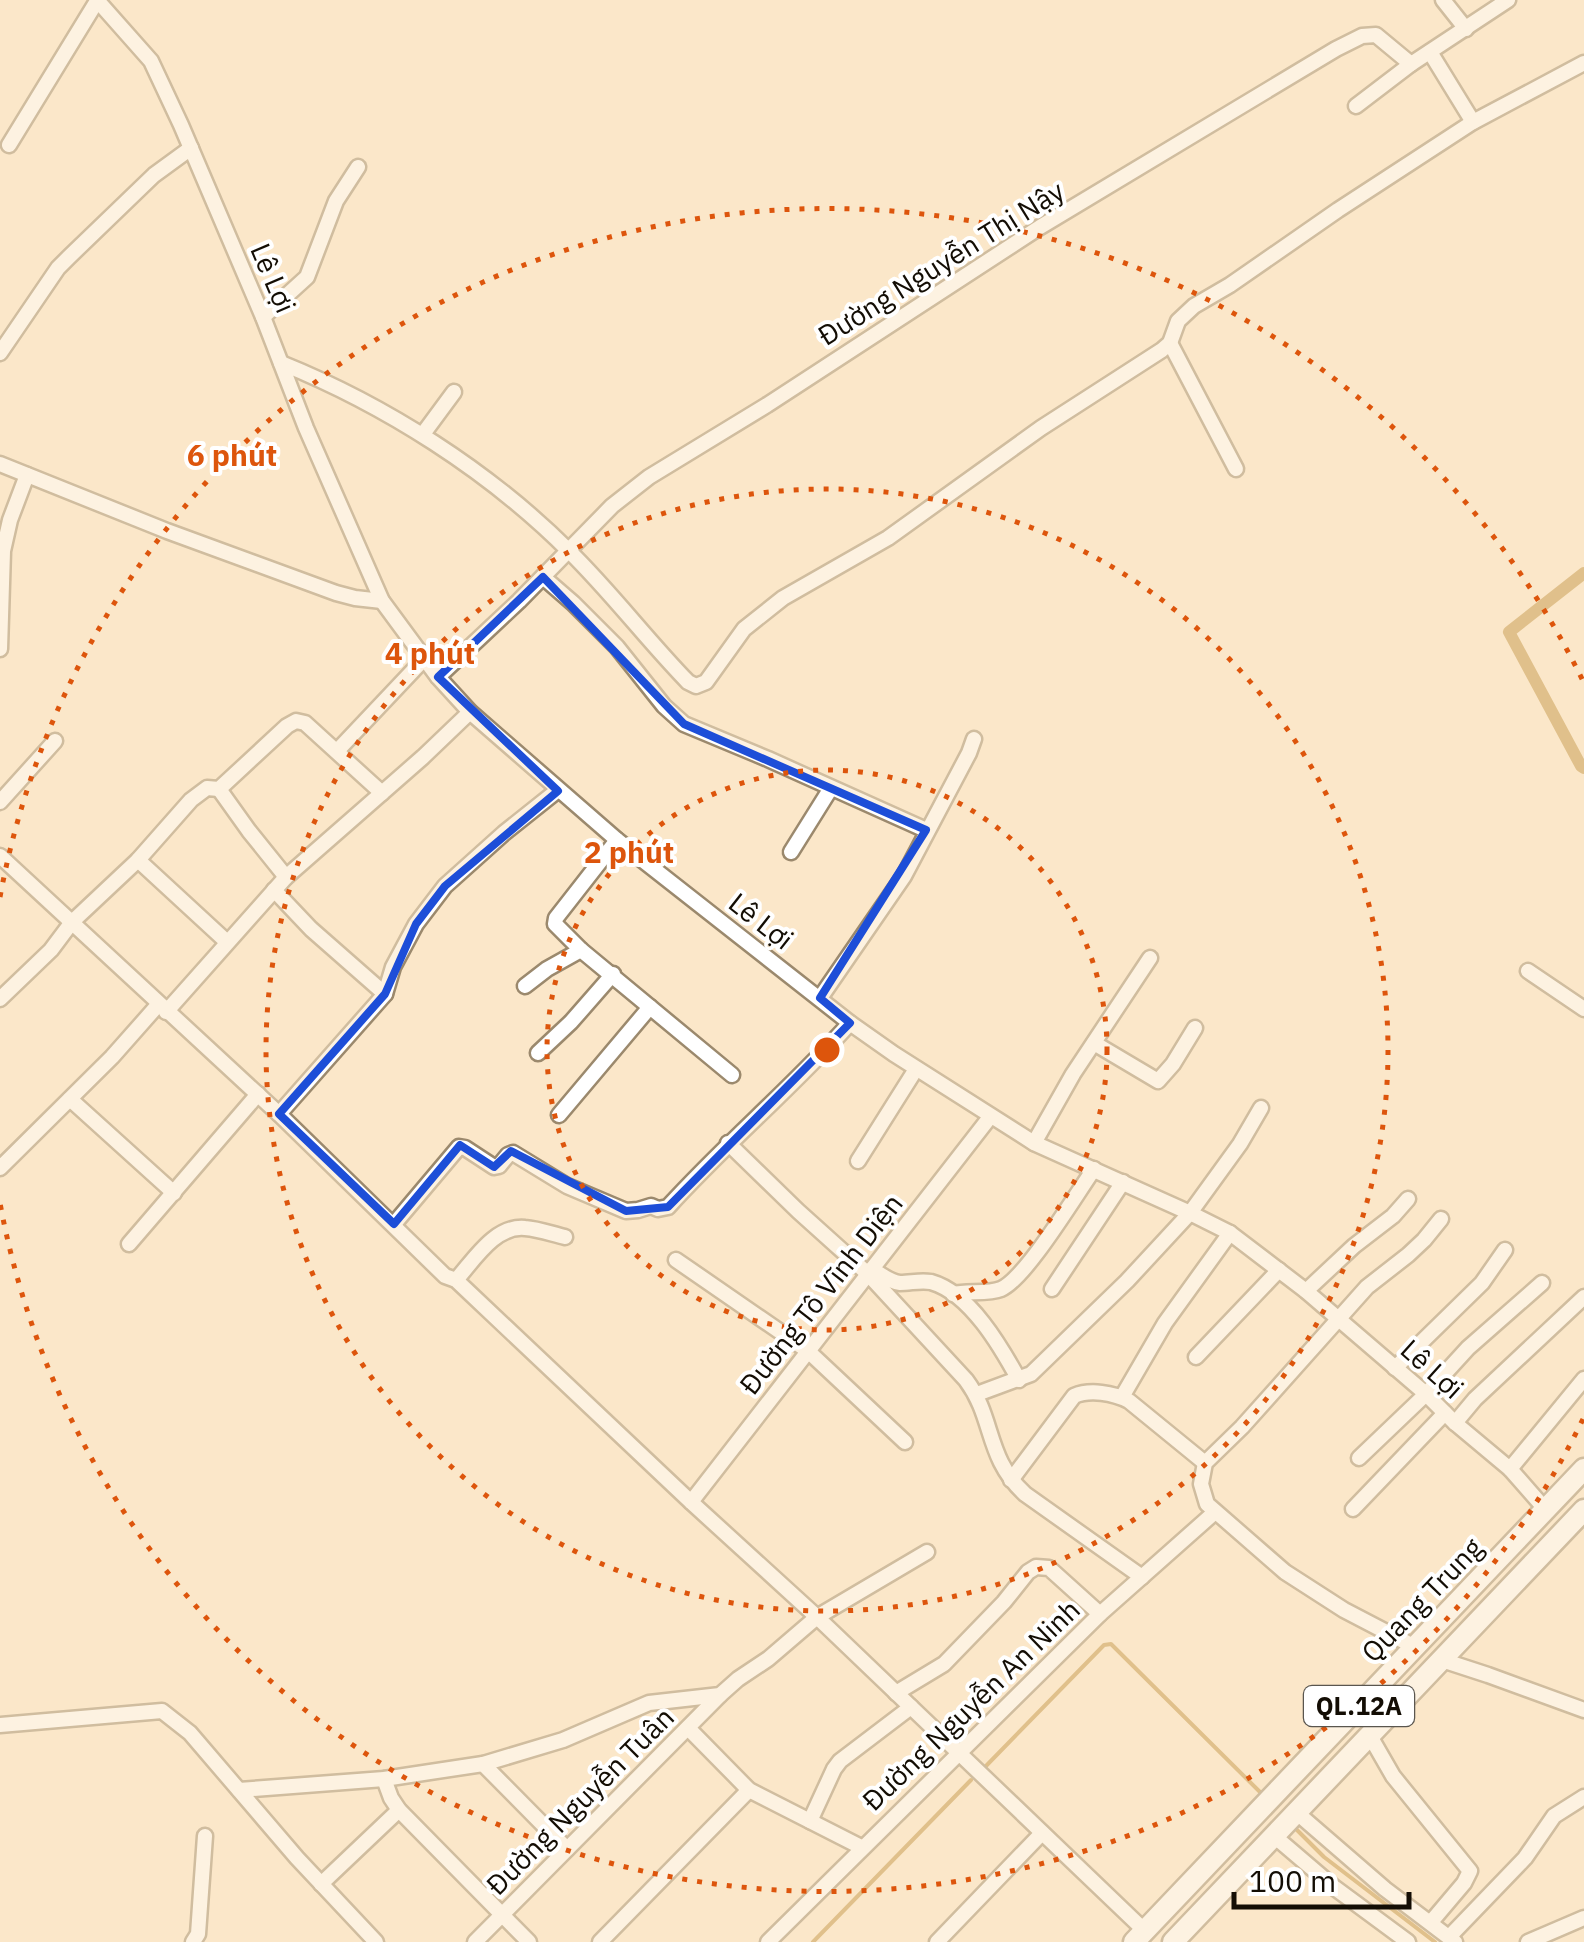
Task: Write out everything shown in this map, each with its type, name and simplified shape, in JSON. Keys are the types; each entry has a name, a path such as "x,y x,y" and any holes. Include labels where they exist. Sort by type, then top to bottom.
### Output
{"highway":[{"name":"Quang Trung","path":"1145,1938 1245,1824 1584,1469"},
{"path":"1546,1510 1575,1531"},
{"name":"Quang Trung","path":"1173,1942 1442,1660 1575,1531 1584,1510"},
{"path":"1350,1716 1370,1736"},
{"path":"1295,1772 1315,1792"},
{"path":"1245,1824 1269,1840"}],"street":[{"path":"9,144 97,0"},
{"name":"Lê Lợi","path":"97,0 151,62 382,600 438,677 470,712 617,840 850,1023 916,1069 1034,1143 1230,1233 1306,1291 1426,1394 1510,1469 1546,1510"},
{"path":"1443,0 1466,29"},
{"path":"1356,106 1508,0"},
{"name":"Đường Nguyễn Thị Nậy","path":"438,677 612,506 650,477 1040,228 1336,49 1371,34 1380,36 1412,64"},
{"path":"1430,52 1473,122"},
{"path":"281,363 333,384 423,434 522,509 568,550 688,682 702,685 759,615 888,538 1054,419 1170,343 1178,321 1194,306 1230,286 1473,122 1584,63"},
{"path":"0,353 58,268 154,175 191,148"},
{"path":"263,317 306,276 336,201 358,166"},
{"path":"1170,343 1236,469"},
{"path":"423,434 454,392"},
{"path":"0,464 336,592 382,600"},
{"path":"0,648 1,551 27,475"},
{"path":"544,577 617,647 664,706 684,724 926,830"},
{"path":"337,750 424,659"},
{"path":"0,1168 227,942 286,877 470,712"},
{"path":"0,999 51,950 72,922 138,860 191,800 204,790 218,789 296,721 305,723 382,793"},
{"path":"820,998 890,897 974,738"},
{"path":"0,802 55,741"},
{"path":"790,852 831,788"},
{"path":"218,789 286,877"},
{"path":"278,1114 385,994 408,938 444,886 558,790"},
{"path":"617,840 554,921 581,950 732,1075"},
{"path":"0,856 258,1094 445,1276 456,1280 817,1617 1042,1833 1145,1938"},
{"path":"138,860 227,942"},
{"path":"274,890 311,929 385,994"},
{"path":"526,986 547,968 581,950"},
{"path":"1034,1143 1150,958"},
{"path":"1528,971 1584,1009"},
{"path":"538,1052 613,974"},
{"path":"559,1115 650,1007"},
{"path":"394,1224 458,1147 494,1167 513,1153 567,1186 632,1212 644,1206 664,1209 817,1061 850,1023"},
{"path":"1094,1043 1158,1080 1196,1028"},
{"path":"858,1161 916,1069"},
{"path":"129,1244 258,1094"},
{"path":"70,1099 174,1193"},
{"path":"977,1394 1031,1374 1126,1281 1190,1213 1261,1108"},
{"name":"Đường Tô Vĩnh Diện","path":"691,1502 990,1117"},
{"path":"728,1143 798,1211 870,1271 966,1380 977,1394 998,1459 1011,1480 1142,1577"},
{"path":"953,1294 997,1290 1011,1282 1049,1236 1094,1170"},
{"path":"1052,1289 1122,1182"},
{"path":"1306,1291 1408,1199"},
{"path":"1415,1647 1284,1572 1207,1504 1202,1476 1205,1463 1338,1318 1367,1287 1424,1240 1441,1218"},
{"path":"456,1280 503,1232 529,1228 566,1237"},
{"path":"1122,1397 1154,1340 1230,1233"},
{"path":"1395,1368 1482,1283 1505,1250"},
{"path":"676,1260 808,1351 904,1442"},
{"path":"1196,1357 1279,1270"},
{"path":"870,1271 900,1282 928,1281 953,1294 984,1324 1019,1380"},
{"path":"1359,1458 1468,1348 1542,1283"},
{"path":"1353,1509 1584,1297"},
{"path":"1510,1469 1584,1379"},
{"path":"1011,1480 1074,1396 1086,1392 1122,1397 1205,1463"},
{"name":"Đường Nguyễn An Ninh","path":"768,1942 1100,1614 1215,1512"},
{"name":"Đường Nguyễn Tuân","path":"475,1942 738,1678 768,1659 817,1617 927,1552"},
{"path":"896,1693 944,1664 1036,1567 1049,1568 1100,1614"},
{"path":"1442,1660 1584,1710"},
{"path":"239,1790 384,1779 483,1764 563,1740 649,1703 720,1695"},
{"path":"810,1821 840,1762 911,1707"},
{"path":"0,1725 162,1711 190,1733 320,1884 376,1942"},
{"path":"688,1728 749,1790 862,1847"},
{"path":"1370,1736 1393,1776 1470,1870 1432,1922"},
{"path":"483,1764 568,1849"},
{"path":"384,1779 399,1810 528,1942"},
{"path":"600,1942 749,1790"},
{"path":"1296,1812 1385,1889 1452,1940 1525,1858 1554,1816 1584,1797"},
{"path":"320,1884 399,1810"},
{"path":"937,1942 1042,1833"},
{"path":"194,1942 198,1934 206,1836"},
{"path":"1269,1840 1408,1942"},
{"path":"1528,1942 1584,1918"}],"highlighted area":[{"path":"543,577 684,724 926,830 820,998 850,1023 668,1207 626,1211 511,1151 494,1167 460,1145 394,1224 279,1114 385,994 416,924 445,886 558,791 438,677"}],"waterway":[{"path":"1584,573 1509,632 1584,768"},
{"path":"985,1767 1104,1645 1111,1644 1262,1794"},
{"path":"813,1942 971,1780"},
{"path":"1296,1829 1324,1857 1435,1942"}]}
